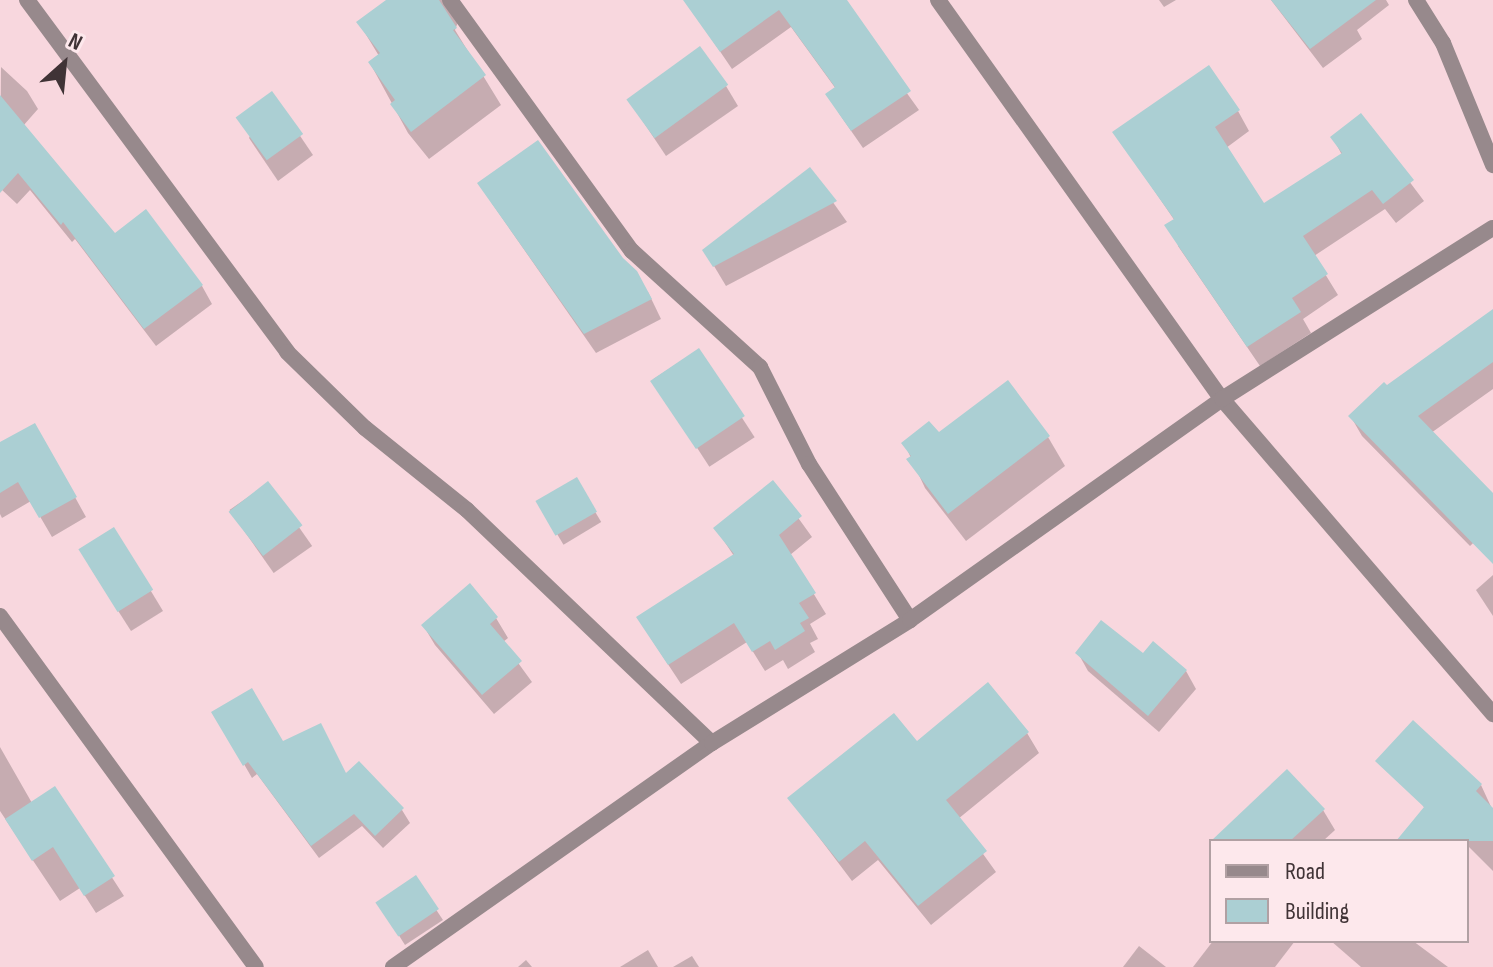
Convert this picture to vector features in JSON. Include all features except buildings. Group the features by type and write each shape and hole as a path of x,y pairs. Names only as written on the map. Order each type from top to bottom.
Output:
{"street":[{"path":"27,0 287,352 365,428 467,510 712,743"},
{"path":"450,0 632,251 760,367 809,464 910,620"},
{"path":"938,0 1222,399 1493,714"},
{"path":"1416,0 1443,43 1493,165"},
{"path":"393,967 712,743 910,620 1222,399 1493,228"},
{"path":"0,616 256,967"}]}
